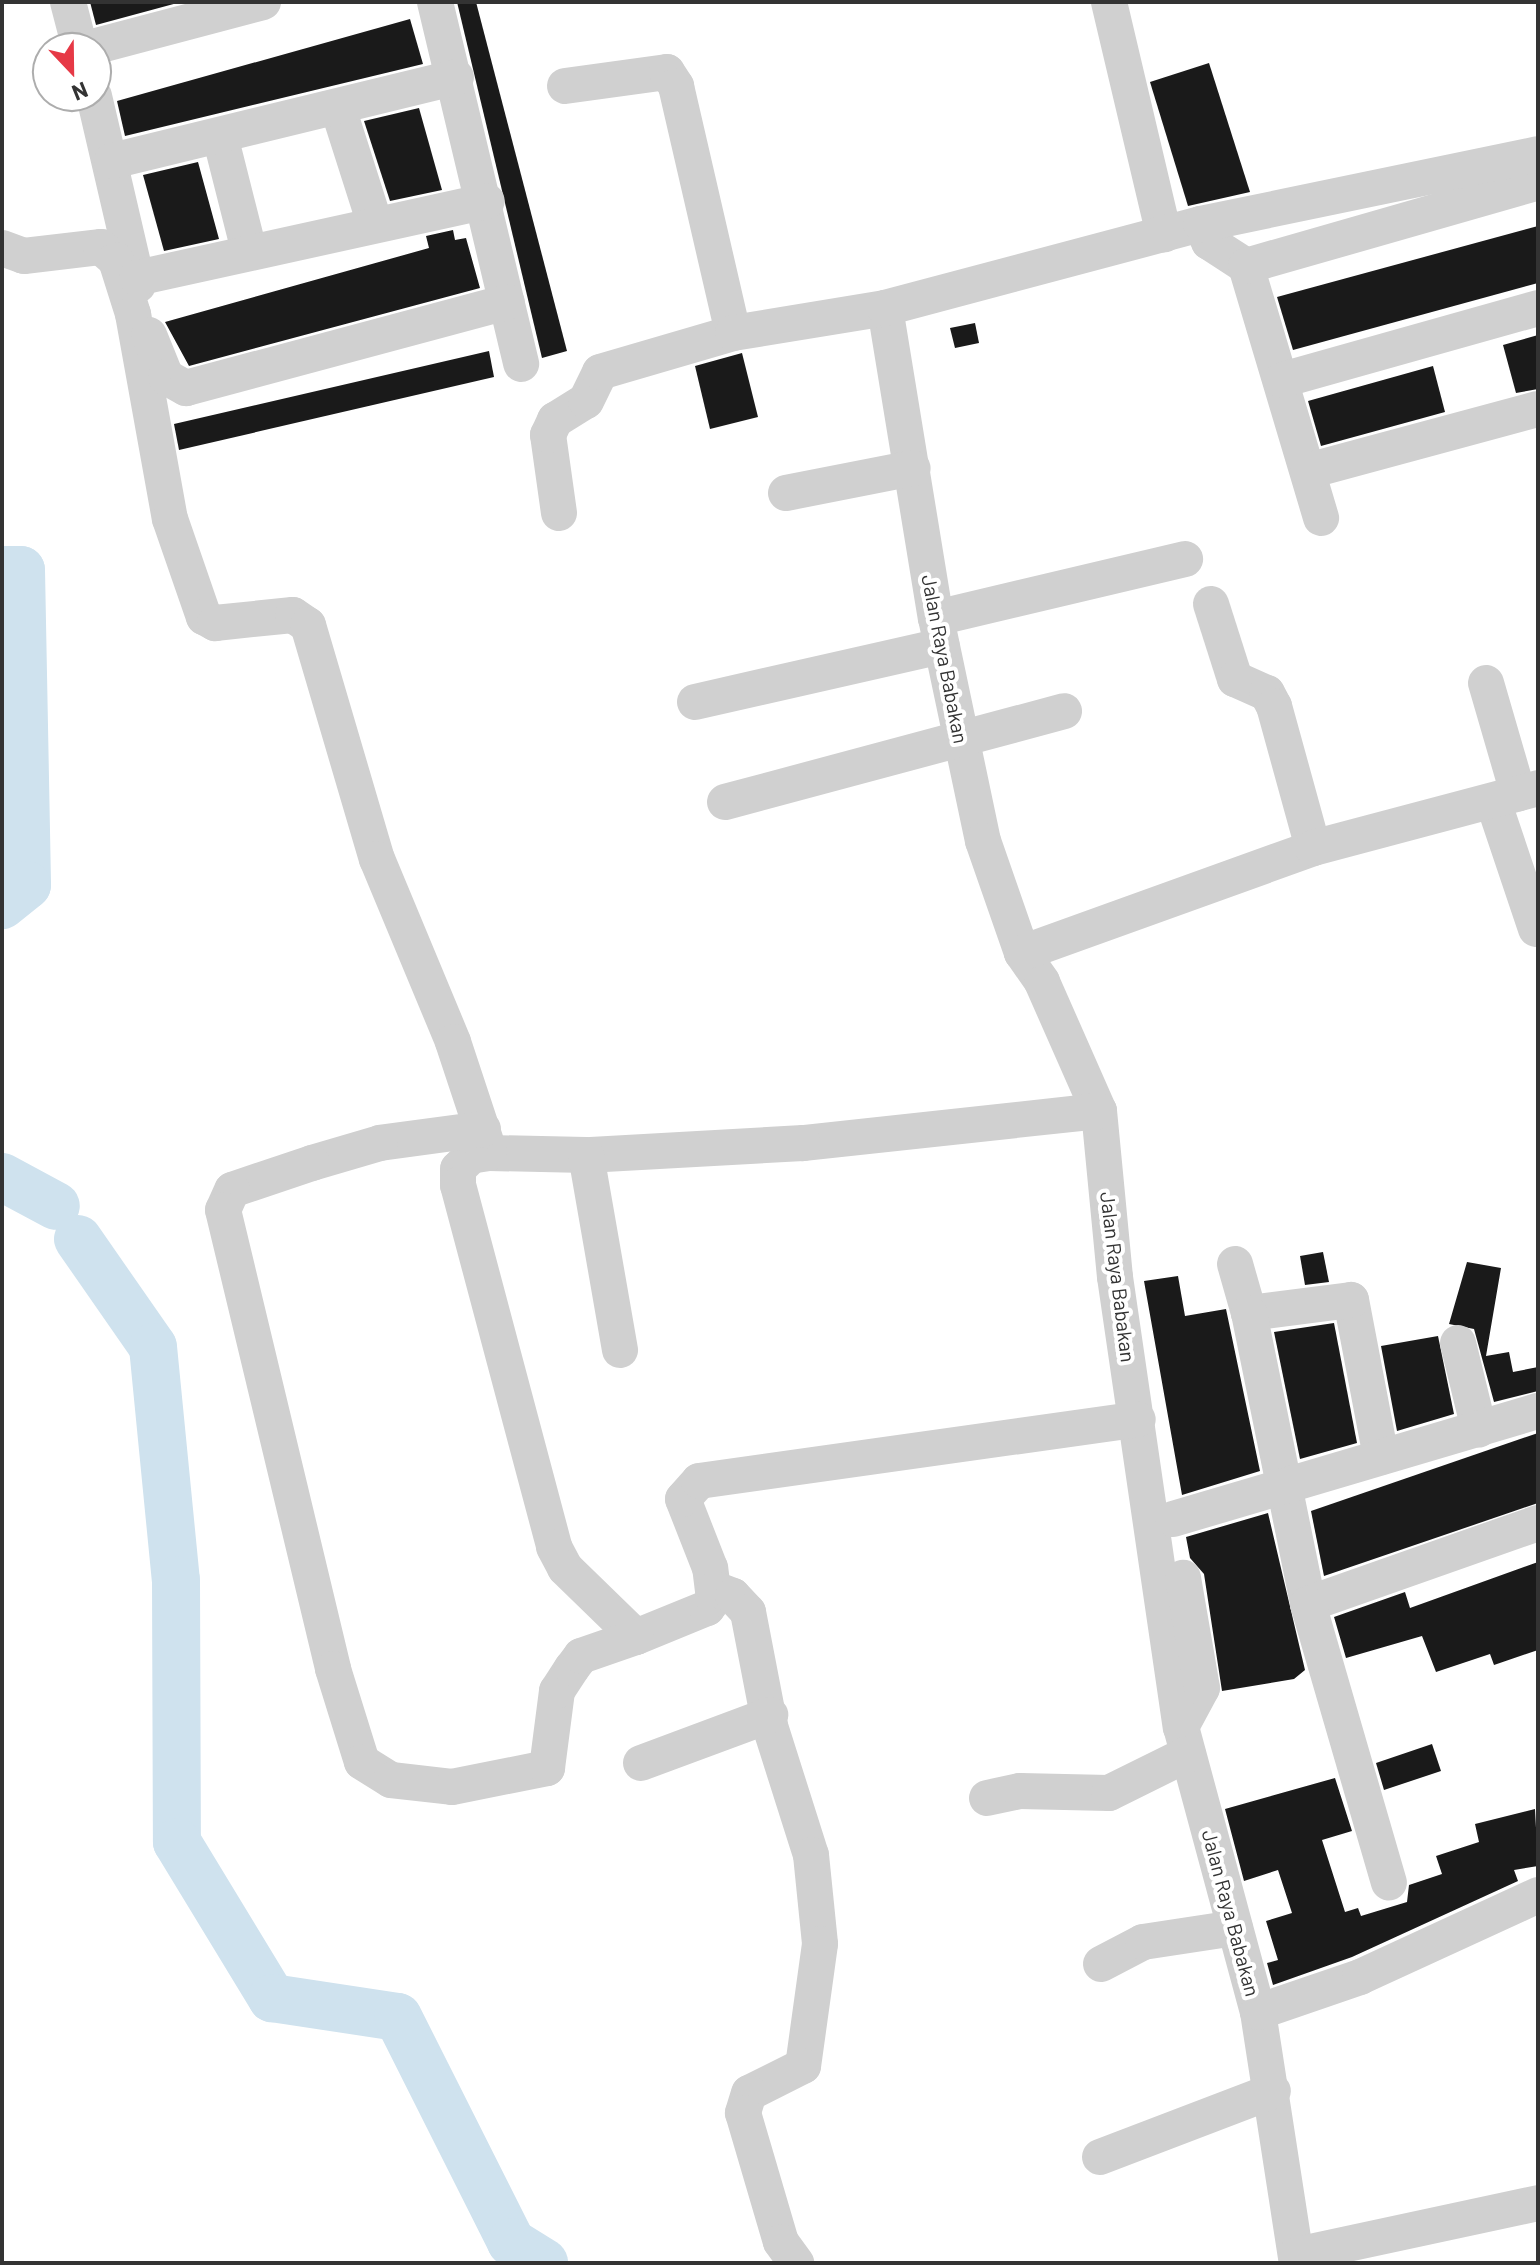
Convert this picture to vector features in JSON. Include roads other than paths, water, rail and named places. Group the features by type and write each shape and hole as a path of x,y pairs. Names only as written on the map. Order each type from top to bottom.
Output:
{"street":[{"path":"68,2 76,32"},
{"path":"112,42 263,2"},
{"path":"435,2 487,201 521,364"},
{"path":"1109,2 1164,235"},
{"path":"565,86 667,72 676,86 733,333"},
{"path":"112,161 456,77"},
{"path":"338,108 374,221"},
{"path":"98,112 112,161 152,354 166,377 186,388 507,302"},
{"path":"220,136 249,251"},
{"path":"559,513 548,435 555,420 586,401 600,372 733,333 885,308 1201,224 1538,154"},
{"path":"1246,266 1538,182"},
{"path":"137,278 374,221 487,201"},
{"path":"1201,224 1209,242 1246,266 1321,518"},
{"path":"2,248 24,256 101,247 116,260 133,314 170,519 204,617 215,623 293,615 308,625 377,859 486,1141"},
{"name":"Jalan Raya Babakan","path":"885,308 939,632 983,841 1022,953 1042,982 1099,1111 1115,1277 1184,1740 1258,2012 1273,2091 1296,2259"},
{"path":"1282,380 1538,308"},
{"path":"1308,471 1538,409"},
{"path":"786,493 913,468"},
{"path":"695,702 1185,559"},
{"path":"1211,604 1235,679 1267,693 1274,706 1313,848"},
{"path":"1486,683 1516,794 1536,929"},
{"path":"725,802 1064,711"},
{"path":"1022,953 1313,848 1516,794"},
{"path":"1099,1111 942,1132 586,1155 486,1141 380,1143 232,1190 223,1210 333,1669 362,1762 391,1780 452,1787 547,1768 557,1691 581,1656 707,1608 715,1589 683,1499 699,1481 1138,1419"},
{"path":"486,1141 458,1169 458,1185 554,1547 565,1568 636,1637"},
{"path":"586,1155 620,1350"},
{"path":"1235,1264 1249,1313 1281,1492 1308,1604 1389,1882"},
{"path":"987,1798 1048,1789 1109,1793 1184,1740 1202,1688 1173,1519 1140,1288"},
{"path":"1249,1313 1351,1300 1381,1457"},
{"path":"1458,1343 1479,1429"},
{"path":"1173,1519 1281,1492 1381,1457 1538,1411"},
{"path":"1308,1604 1538,1523"},
{"path":"715,1589 733,1596 748,1612 770,1715 811,1855 817,1981 803,2066 749,2093 743,2113 781,2242 796,2263"},
{"path":"641,1763 770,1715"},
{"path":"1258,2012 1386,1966 1538,1895"},
{"path":"1101,1964 1143,1942 1235,1928"},
{"path":"1100,2157 1273,2091"},
{"path":"1296,2259 1538,2203"}],"waterway":[{"path":"2,570 21,570 27,885 2,905"},
{"path":"2,1177 56,1206"},
{"path":"78,1239 153,1347 176,1580 177,1842 272,1998 398,2017 511,2242 544,2263"}]}
